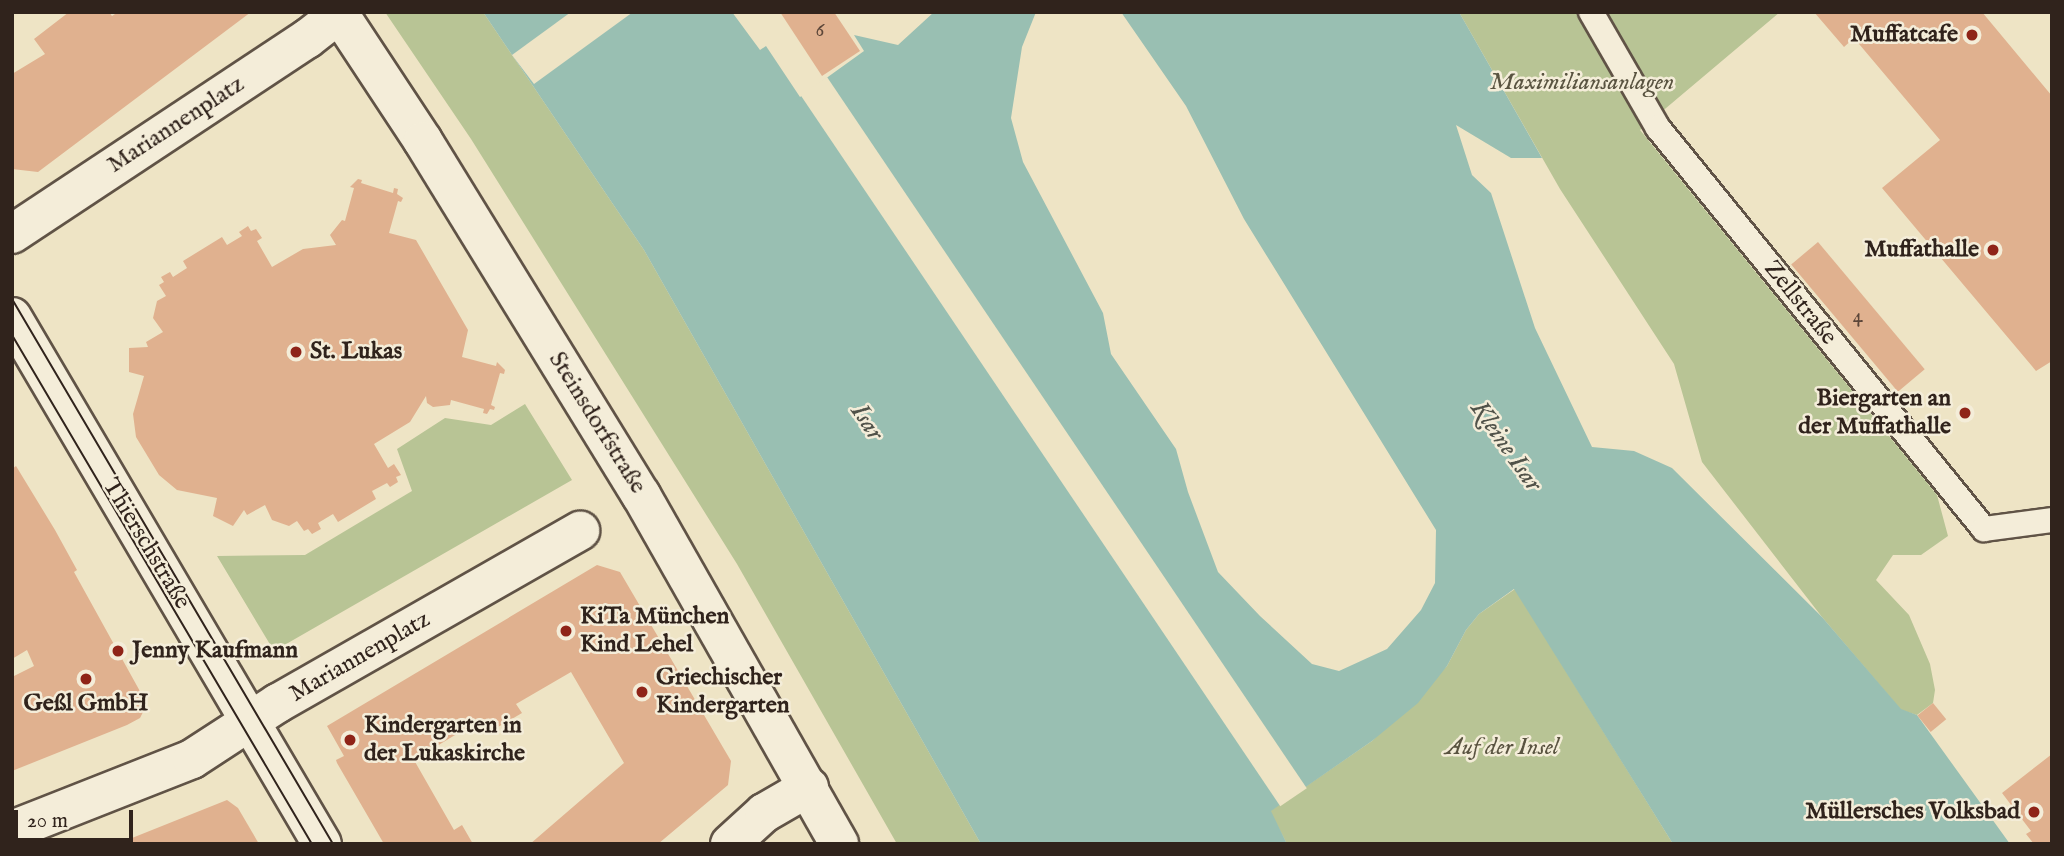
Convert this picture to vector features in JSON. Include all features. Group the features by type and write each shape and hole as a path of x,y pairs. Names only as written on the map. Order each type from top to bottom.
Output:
{"street":[{"name":"Mariannenplatz","path":"12,234 307,39 338,13"},
{"name":"Steinsdorfstraße","path":"338,13 430,152 641,495 839,844"},
{"name":"Thierschstraße","path":"12,317 323,844"},
{"name":"Mariannenplatz","path":"12,830 192,759 250,721 580,531"},
{"path":"730,844 764,813 809,788"}],"lane":[{"name":"Zellstraße","path":"1591,12 1658,128 1984,529 2052,520"}],"green space":[{"path":"385,12 483,12 644,250 981,844 897,844 737,564 471,139"},
{"name":"Maximiliansanlagen","path":"1459,12 1780,12 1640,130 1937,495 1948,536 1921,555 1893,555 1876,580 1909,615 1930,664 1935,690 1933,703 1917,715 1901,710 1822,617 1702,462 1674,364 1560,189"},
{"path":"525,404 572,480 274,651 217,556 305,555 412,491 397,449 445,418 491,425"},
{"name":"Auf der Insel","path":"1515,589 1673,844 1287,844 1270,811 1372,741 1447,666 1466,630 1479,614"}],"water":[{"path":"483,12 732,12 760,50 766,46 800,97 864,51 854,35 898,45 934,12 1036,12 1022,47 1011,118 1023,162 1103,313 1111,354 1176,449 1188,492 1218,572 1312,664 1339,671 1387,649 1421,610 1435,583 1436,530 1244,219 1186,106 1121,12 1459,12 1542,158 1511,158 1456,125 1472,175 1491,193 1535,328 1592,447 1634,451 1672,468 1822,617 1901,709 1917,715 2010,844 1673,844 1514,589 1479,614 1466,630 1447,666 1418,703 1372,741 1271,811 1287,844 981,844 644,250"}],"pier":[{"path":"571,12 633,12 534,84 512,55"},
{"path":"827,77 1307,788 1280,806 800,95"}],"building":[{"path":"69,12 109,12 112,16 118,12 251,12 38,172 12,169 12,74 45,54 34,39"},
{"path":"780,12 834,12 860,51 822,76"},
{"name":"Muffathalle","path":"1814,12 1982,12 2052,96 2052,361 2036,371 1882,188 1940,140 1854,38 1844,47"},
{"name":"St. Lukas","path":"358,179 362,180 361,183 393,193 394,188 398,189 397,194 403,198 401,202 398,201 389,233 416,240 468,330 462,357 496,366 497,362 505,370 504,374 500,373 491,405 495,407 494,410 490,409 487,414 483,413 484,409 451,400 450,405 433,407 427,403 426,396 410,422 374,444 388,468 394,464 401,475 396,477 398,482 390,487 387,483 372,491 376,499 338,522 333,514 318,523 321,529 312,534 308,529 304,531 297,521 289,526 272,520 265,505 247,515 244,510 233,526 213,516 217,498 177,490 159,475 136,437 133,414 144,376 129,372 129,348 148,347 146,342 163,332 153,318 157,301 166,296 159,285 164,282 161,277 170,272 173,277 187,268 183,261 222,237 227,245 242,236 239,232 248,226 251,231 256,229 262,238 257,241 272,267 303,249 336,245 330,235 342,220 345,221 354,188 350,187"},
{"path":"1818,242 1925,369 1898,392 1791,264"},
{"path":"16,466 55,530 77,570 74,572 147,704 140,718 127,725 12,771 12,677 34,666 27,650 12,659 12,469"},
{"path":"597,565 620,572 731,761 728,785 658,844 530,844 624,763 571,672 516,704 522,713 486,734 478,721 414,760 454,830 462,825 473,844 384,844 337,763 336,760 344,756 327,726"},
{"path":"1933,703 1946,719 1931,732 1917,716"},
{"name":"Müllersches Volksbad","path":"2052,754 2052,844 2034,844 2026,834 2031,831 2002,793"},
{"path":"227,800 238,808 259,844 117,844"}],"tram line":[{"path":"12,299 333,844"},
{"path":"12,335 312,844"}],"place":[{"name":"Muffatcafe","path":"1972,35"},
{"name":"Muffathalle","path":"1993,250"},
{"name":"St. Lukas","path":"296,352"},
{"name":"Biergarten an der Muffathalle","path":"1965,413"},
{"name":"KiTa München Kind Lehel","path":"566,631"},
{"name":"Jenny Kaufmann","path":"118,651"},
{"name":"Geßl GmbH","path":"86,679"},
{"name":"Griechischer Kindergarten","path":"642,692"},
{"name":"Kindergarten in der Lukaskirche","path":"350,740"},
{"name":"Müllersches Volksbad","path":"2034,812"}],"water label":[{"name":"Isar","path":"867,422"},
{"name":"Kleine Isar","path":"1506,446"}]}
